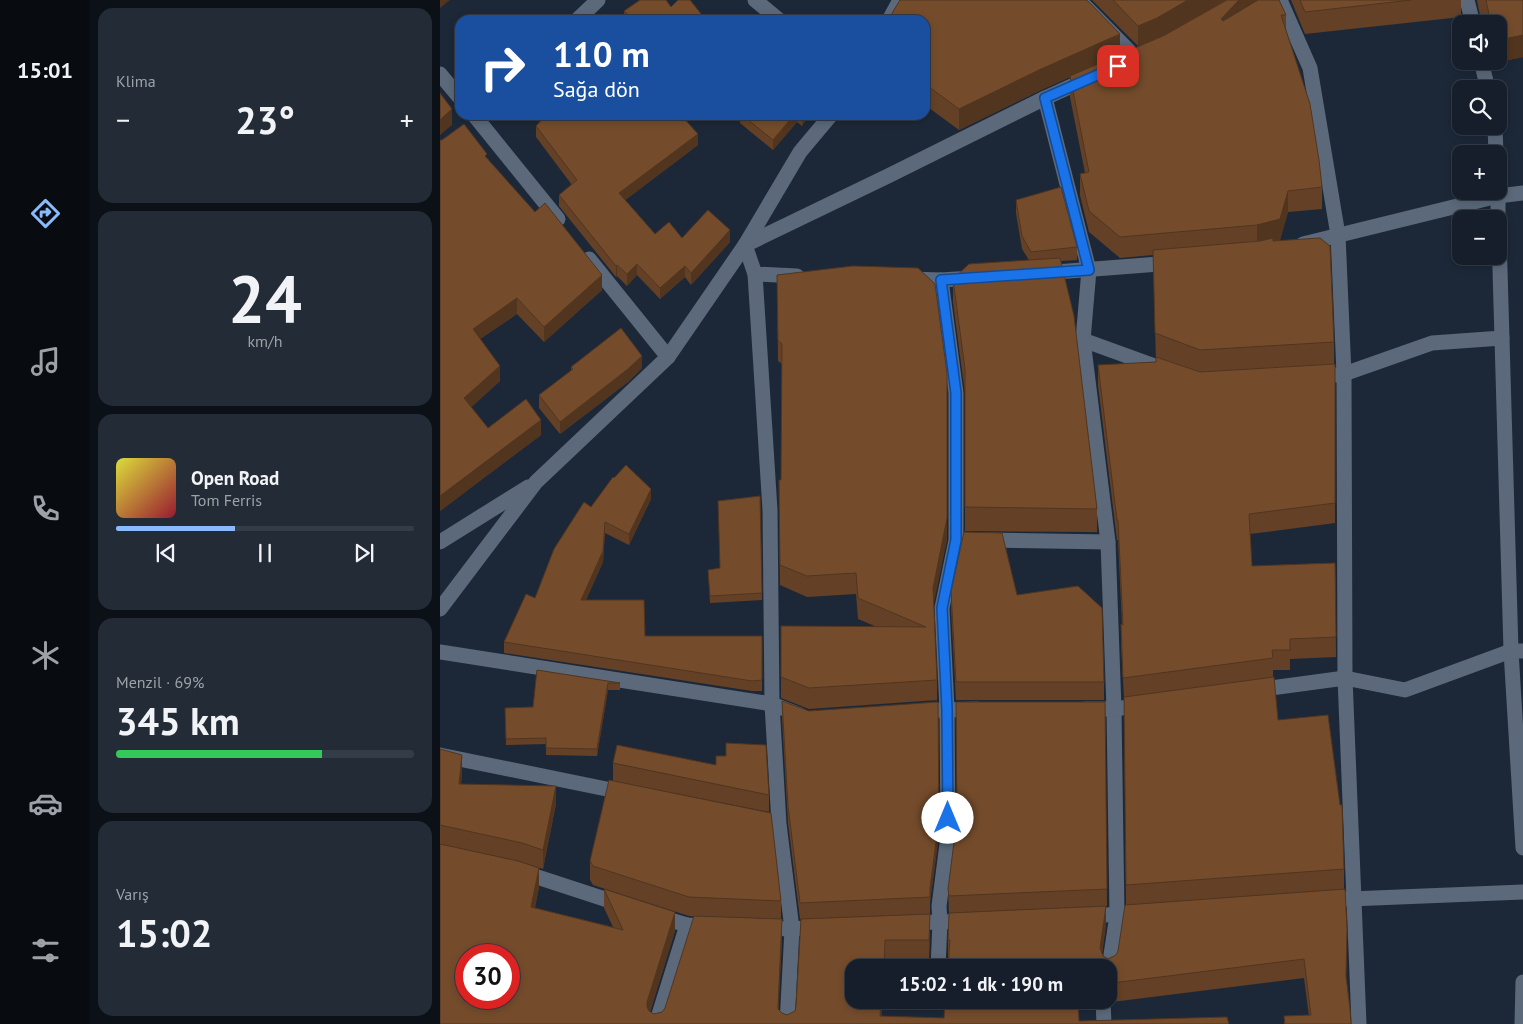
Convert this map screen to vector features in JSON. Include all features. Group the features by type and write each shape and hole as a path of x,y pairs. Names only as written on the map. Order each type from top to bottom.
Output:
{"street":[{"path":"582,15 598,0"},
{"path":"755,0 773,15"},
{"path":"892,15 900,0"},
{"path":"1079,0 1136,58"},
{"path":"1280,0 1310,68 1338,235 1344,374 1345,678 1359,1024"},
{"path":"1467,0 1470,15"},
{"path":"1118,66 1153,51"},
{"path":"440,74 455,92"},
{"path":"745,245 1045,98 1099,74"},
{"path":"1045,98 1089,270 1083,340 1108,542 1114,709 1117,915 1110,959"},
{"path":"462,130 473,120"},
{"path":"480,120 569,234"},
{"path":"440,609 536,482 668,357 745,245 800,152 827,120"},
{"path":"1507,194 1523,193"},
{"path":"1285,248 1475,200"},
{"path":"745,245 755,274 770,510 772,704 779,824 792,929 787,1024"},
{"path":"582,249 668,357"},
{"path":"1029,274 1183,262"},
{"path":"1500,265 1517,651 1523,848"},
{"path":"755,274 814,276"},
{"path":"892,279 941,280 990,277"},
{"path":"938,959 939,906 948,836 947,709 942,608 966,540 956,393 941,280"},
{"path":"1325,376 1344,374 1432,343 1502,338"},
{"path":"1083,340 1172,373"},
{"path":"440,541 536,482"},
{"path":"966,540 1108,542"},
{"path":"1239,692 1345,678 1405,690 1517,651"},
{"path":"440,652 772,704 808,718 818,718"},
{"path":"1074,709 1114,709 1162,702"},
{"path":"904,712 947,709 996,709"},
{"path":"440,755 644,797"},
{"path":"760,820 779,824"},
{"path":"511,869 687,925 725,927"},
{"path":"1316,901 1523,892"},
{"path":"1069,917 1157,912"},
{"path":"891,924 982,920"},
{"path":"656,1024 687,925"},
{"path":"744,927 792,929 832,927"},
{"path":"1522,1024 1523,982"},
{"path":"1104,1009 1104,1024"}],"building":[{"path":"640,0 666,0 671,7 678,0 690,0 702,15 628,15 624,11"},
{"path":"900,0 1087,0 1120,34 1041,69 959,109 930,88 930,15 891,15"},
{"path":"1113,0 1188,0 1157,18 1138,26"},
{"path":"1227,0 1239,0 1221,19 1223,21 1258,0 1279,0 1286,15 1281,15 1310,104 1322,187 1288,191 1280,219 1257,225 1120,237 1089,211 1080,174 1089,172 1070,76 1165,35"},
{"path":"1300,0 1411,0 1305,12"},
{"path":"1486,0 1523,0 1523,35 1507,38 1507,15 1489,15"},
{"path":"440,93 452,109 440,120"},
{"path":"541,120 685,120 698,134 619,193 655,234 669,222 682,238 708,210 730,230 691,273 685,266 660,288 637,264 627,274 616,266 559,195 577,180 536,126"},
{"path":"748,120 790,120 773,140"},
{"path":"464,124 487,154 485,156 535,212 545,203 602,275 544,327 517,298 473,329 500,366 464,398 488,428 526,399 541,420 440,496 440,140"},
{"path":"1061,187 1077,247 1031,252 1022,236 1016,200"},
{"path":"1273,238 1273,241 1320,238 1330,246 1334,342 1200,350 1155,333 1153,250 1260,241"},
{"path":"1060,258 1074,316 1097,509 965,507 965,369 953,279 969,264"},
{"path":"853,266 918,268 935,284 947,373 947,518 933,588 937,680 809,688 781,677 781,626 926,627 858,598 856,573 807,576 780,565 779,480 781,480 782,344 778,340 777,275"},
{"path":"621,328 642,356 560,422 539,395"},
{"path":"1156,357 1200,372 1335,364 1335,503 1249,514 1252,566 1335,563 1336,637 1290,639 1290,650 1272,650 1273,658 1123,678 1121,624 1123,625 1118,520 1098,365 1156,362"},
{"path":"626,465 651,489 629,534 605,522 603,551 581,600 644,600 645,636 762,636 762,680 752,681 504,642 526,594 535,598 554,549 584,502 591,507 613,477"},
{"path":"760,496 762,593 710,596 708,570 720,568 718,501"},
{"path":"964,532 1002,533 1017,595 1078,586 1102,608 1104,682 956,682 951,591"},
{"path":"537,670 620,683 608,683 597,749 546,748 546,738 506,739 505,708 533,707"},
{"path":"1274,677 1278,720 1328,715 1340,805 1342,805 1344,869 1126,885 1124,697"},
{"path":"782,701 809,711 938,702 939,819 930,897 800,903 788,806"},
{"path":"956,702 1105,702 1107,889 949,896 948,889 957,819"},
{"path":"726,743 766,745 769,795 613,763 617,745 716,765 716,756 726,756"},
{"path":"440,749 462,755 459,784 556,786 543,850 522,843 440,825"},
{"path":"609,780 771,813 781,901 689,897 593,866 590,861"},
{"path":"440,844 518,861 539,868 531,907 623,930 604,889 675,912 647,1002 649,1011 654,1014 662,1012 665,1008 694,916 782,919 778,1009 787,1015 795,1011 796,1006 801,919 930,914 929,940 885,940 884,959 845,959 845,1009 880,1009 880,1016 944,1018 944,1009 1078,1009 1079,1021 1227,1017 1229,1024 440,1024"},
{"path":"1345,889 1347,929 1346,976 1351,1024 1285,1024 1284,1016 1311,1015 1304,959 1117,982 1117,959 1108,959 1116,955 1118,951 1125,905"},
{"path":"1106,906 1100,948 1103,956 1108,959 949,959 949,913"}],"route":[{"path":"948,818 947,709 942,608 956,540 956,393 941,280 1089,270 1045,98 1118,66"}]}
